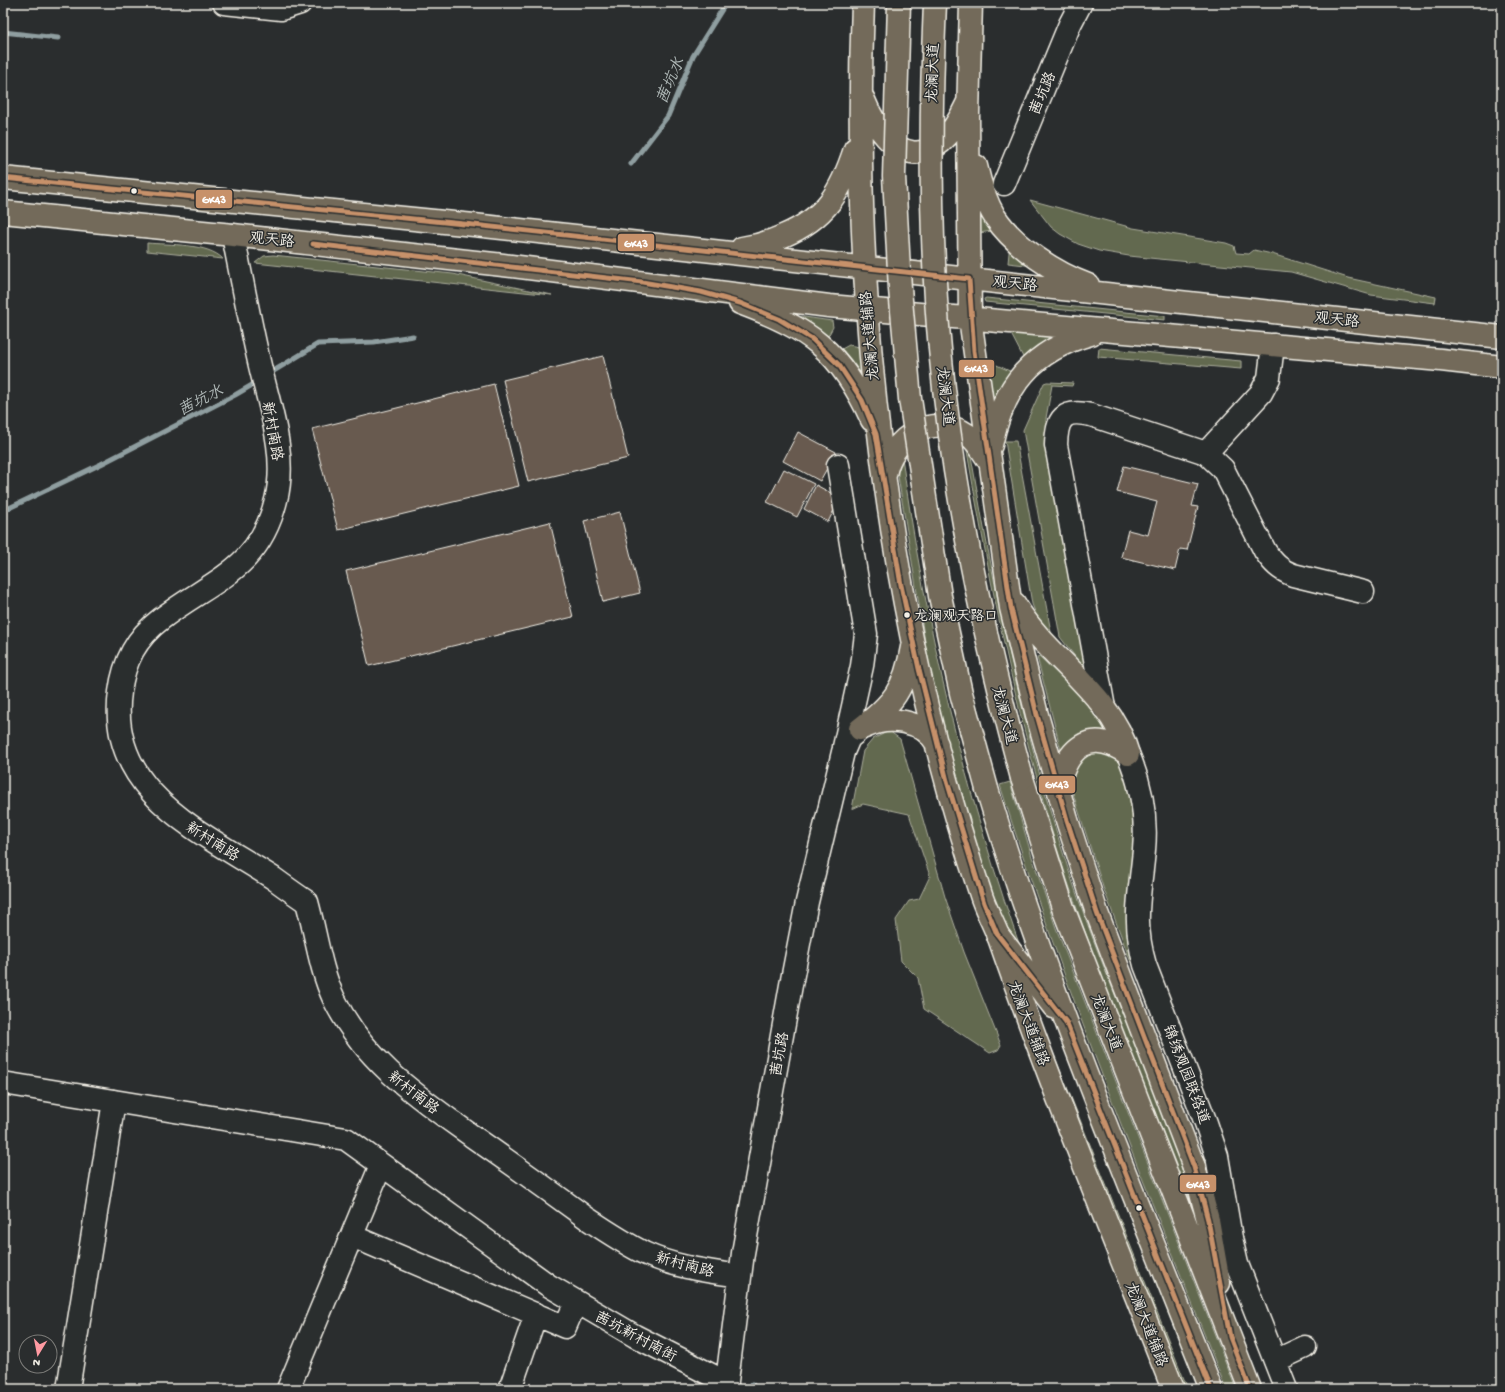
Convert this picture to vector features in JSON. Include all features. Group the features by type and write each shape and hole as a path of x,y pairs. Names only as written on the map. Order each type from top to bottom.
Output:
{"main road":[{"name":"龙澜大道辅路","path":"862,3 860,122 863,268 866,309 884,479 911,632 937,744 975,874 990,919 997,934 1039,1051 1173,1389"},
{"path":"899,3 894,176 900,289 910,399 940,596 961,693 987,789 1024,907 1066,1022 1211,1389"},
{"name":"龙澜大道","path":"935,3 930,175 940,349 954,459 982,622 1022,778 1063,908 1250,1389"},
{"path":"971,3 968,108 970,318 1009,595 1037,716 1097,913 1194,1167 1208,1220 1230,1337"},
{"path":"861,93 869,112 889,142 899,149 910,152 933,148 944,140 968,108"},
{"path":"968,108 976,167 982,189 993,213 1003,226 1033,255 1060,272 1076,280 1118,294"},
{"path":"709,250 744,248 763,244 799,229 812,221 825,209 843,182 856,146 860,122"},
{"name":"观天路","path":"3,178 709,250 1502,337"},
{"name":"观天路","path":"3,212 233,235 503,265 866,309 1101,331 1273,344 1441,360 1502,368"},
{"path":"694,289 764,312 792,325 816,340 837,361 852,383 872,422 880,444"},
{"path":"989,460 1000,411 1007,396 1027,369 1051,350 1062,344 1101,331"},
{"path":"884,479 889,457 896,446 916,430 930,427 942,426 954,428 968,435 975,441 989,460"},
{"path":"1009,595 1017,608 1041,638 1104,708 1124,738 1128,754"},
{"path":"860,730 889,705 902,684 911,653 911,632"},
{"path":"860,730 881,722 905,722 920,727 933,737 937,744"},
{"path":"1058,789 1066,763 1076,750 1083,745 1102,741 1112,744 1128,754"},
{"path":"997,934 1066,1022"}],"street":[{"path":"224,3 281,8 300,3"},
{"name":"茜坑路","path":"1004,184 1070,24 1081,3"},
{"name":"新村南路","path":"233,235 280,454 279,484 272,513 255,548 229,575 162,618 135,644 127,660 121,683 118,713 126,751 135,769 148,789 183,823 272,878 307,902 325,976 341,1012 358,1039 370,1054 408,1089 588,1219 644,1253 670,1262 740,1276"},
{"path":"1206,453 1261,394 1269,378 1273,344"},
{"path":"1104,708 1056,445 1056,432 1060,421 1067,414 1085,414 1206,453 1223,469 1265,551 1274,564 1283,571 1293,575 1363,592"},
{"path":"838,465 866,634 862,666 843,752"},
{"name":"茜坑路","path":"726,1386 740,1276 807,902 843,752 849,738 860,730"},
{"name":"锦绣观园联络道","path":"1128,754 1141,792 1145,829 1137,905 1136,925 1139,946 1217,1156 1237,1264 1286,1389"},
{"name":"茜坑新村南街","path":"3,1083 346,1140 548,1285 635,1336 726,1386"},
{"path":"68,1389 114,1101"},
{"path":"288,1389 381,1165"},
{"path":"352,1236 565,1327 576,1302"},
{"path":"510,1389 536,1314"},
{"path":"1275,1361 1305,1347"}],"green space":[{"path":"977,192 998,230 979,233"},
{"path":"1030,200 1133,228 1226,243 1234,246 1236,253 1249,254 1254,250 1272,254 1348,278 1436,297 1435,303 1371,295 1291,272 1129,256 1099,251 1078,244 1060,234 1051,227"},
{"path":"147,243 198,247 208,250 223,259 147,251"},
{"path":"1010,243 1042,267 1008,263"},
{"path":"273,255 453,274 552,295 255,263 264,256"},
{"path":"984,299 1165,316 1165,320 985,302"},
{"path":"797,316 832,321 833,327 826,340 796,320"},
{"path":"1010,332 1059,338 1025,361"},
{"path":"849,345 859,347 863,380 838,351"},
{"path":"1099,348 1241,361 1241,369 1098,357"},
{"path":"988,361 1014,373 993,409"},
{"path":"1044,383 1073,383 1072,386 1052,385 1046,418 1046,433 1054,486 1088,666 1083,667 1060,637 1023,430"},
{"path":"965,440 971,456 1003,624 1029,734 1060,844 1092,936 1167,1125 1194,1202 1191,1202 1112,1005 1059,855 1020,714 990,577"},
{"path":"1005,441 1016,441 1053,643 1039,622 1032,604"},
{"path":"901,450 922,581 950,710 984,837 1026,963 1007,931 986,881 937,715 898,476 898,464"},
{"path":"1039,656 1087,702 1112,735 1063,758 1037,657"},
{"path":"889,731 900,739 945,897 964,952 1001,1045 998,1050 990,1053 924,1009 918,978 901,961 896,920 909,901 919,899 930,876 909,814 863,804 852,809 863,751 873,739"},
{"path":"1101,750 1118,758 1125,768 1135,810 1136,966 1130,960 1103,887 1070,784 1071,772 1082,755"},
{"path":"1010,782 1032,857 1056,928 1236,1389 1226,1389 1107,1089 1051,938 1000,785"},
{"path":"1026,985 1188,1389 1180,1389"}],"building":[{"path":"603,356 628,458 528,482 503,380"},
{"path":"494,384 519,486 338,530 312,429"},
{"path":"798,432 836,452 820,481 783,461"},
{"path":"1124,466 1198,484 1192,506 1198,507 1187,550 1180,549 1175,570 1121,557 1128,530 1148,535 1157,502 1117,492"},
{"path":"784,469 814,484 797,517 767,502"},
{"path":"816,485 840,498 828,522 804,509"},
{"path":"620,512 640,593 603,602 584,521"},
{"path":"550,522 573,617 369,666 346,571"}],"waterway":[{"name":"茜坑水","path":"631,164 668,116 693,56 726,3"},
{"path":"3,32 58,38"},
{"name":"茜坑水","path":"267,375 318,344 374,342 413,336"},
{"name":"茜坑水","path":"3,509 7,509 101,464 235,395 259,381"},
{"path":"752,1384 757,1389"}],"transit line":[{"name":"GK43","path":"3,178 474,225 969,279 974,351 1011,608 1037,715 1067,820 1097,913 1194,1167 1208,1220 1230,1337 1250,1389"},
{"name":"GK43","path":"313,244 642,282 701,292 740,303 779,319 812,339 839,365 862,400 876,434 901,585 919,669 947,781 984,903 997,934 1066,1022 1211,1389"}],"place":[{"name":"龙澜观天路口","path":"907,615"}]}
